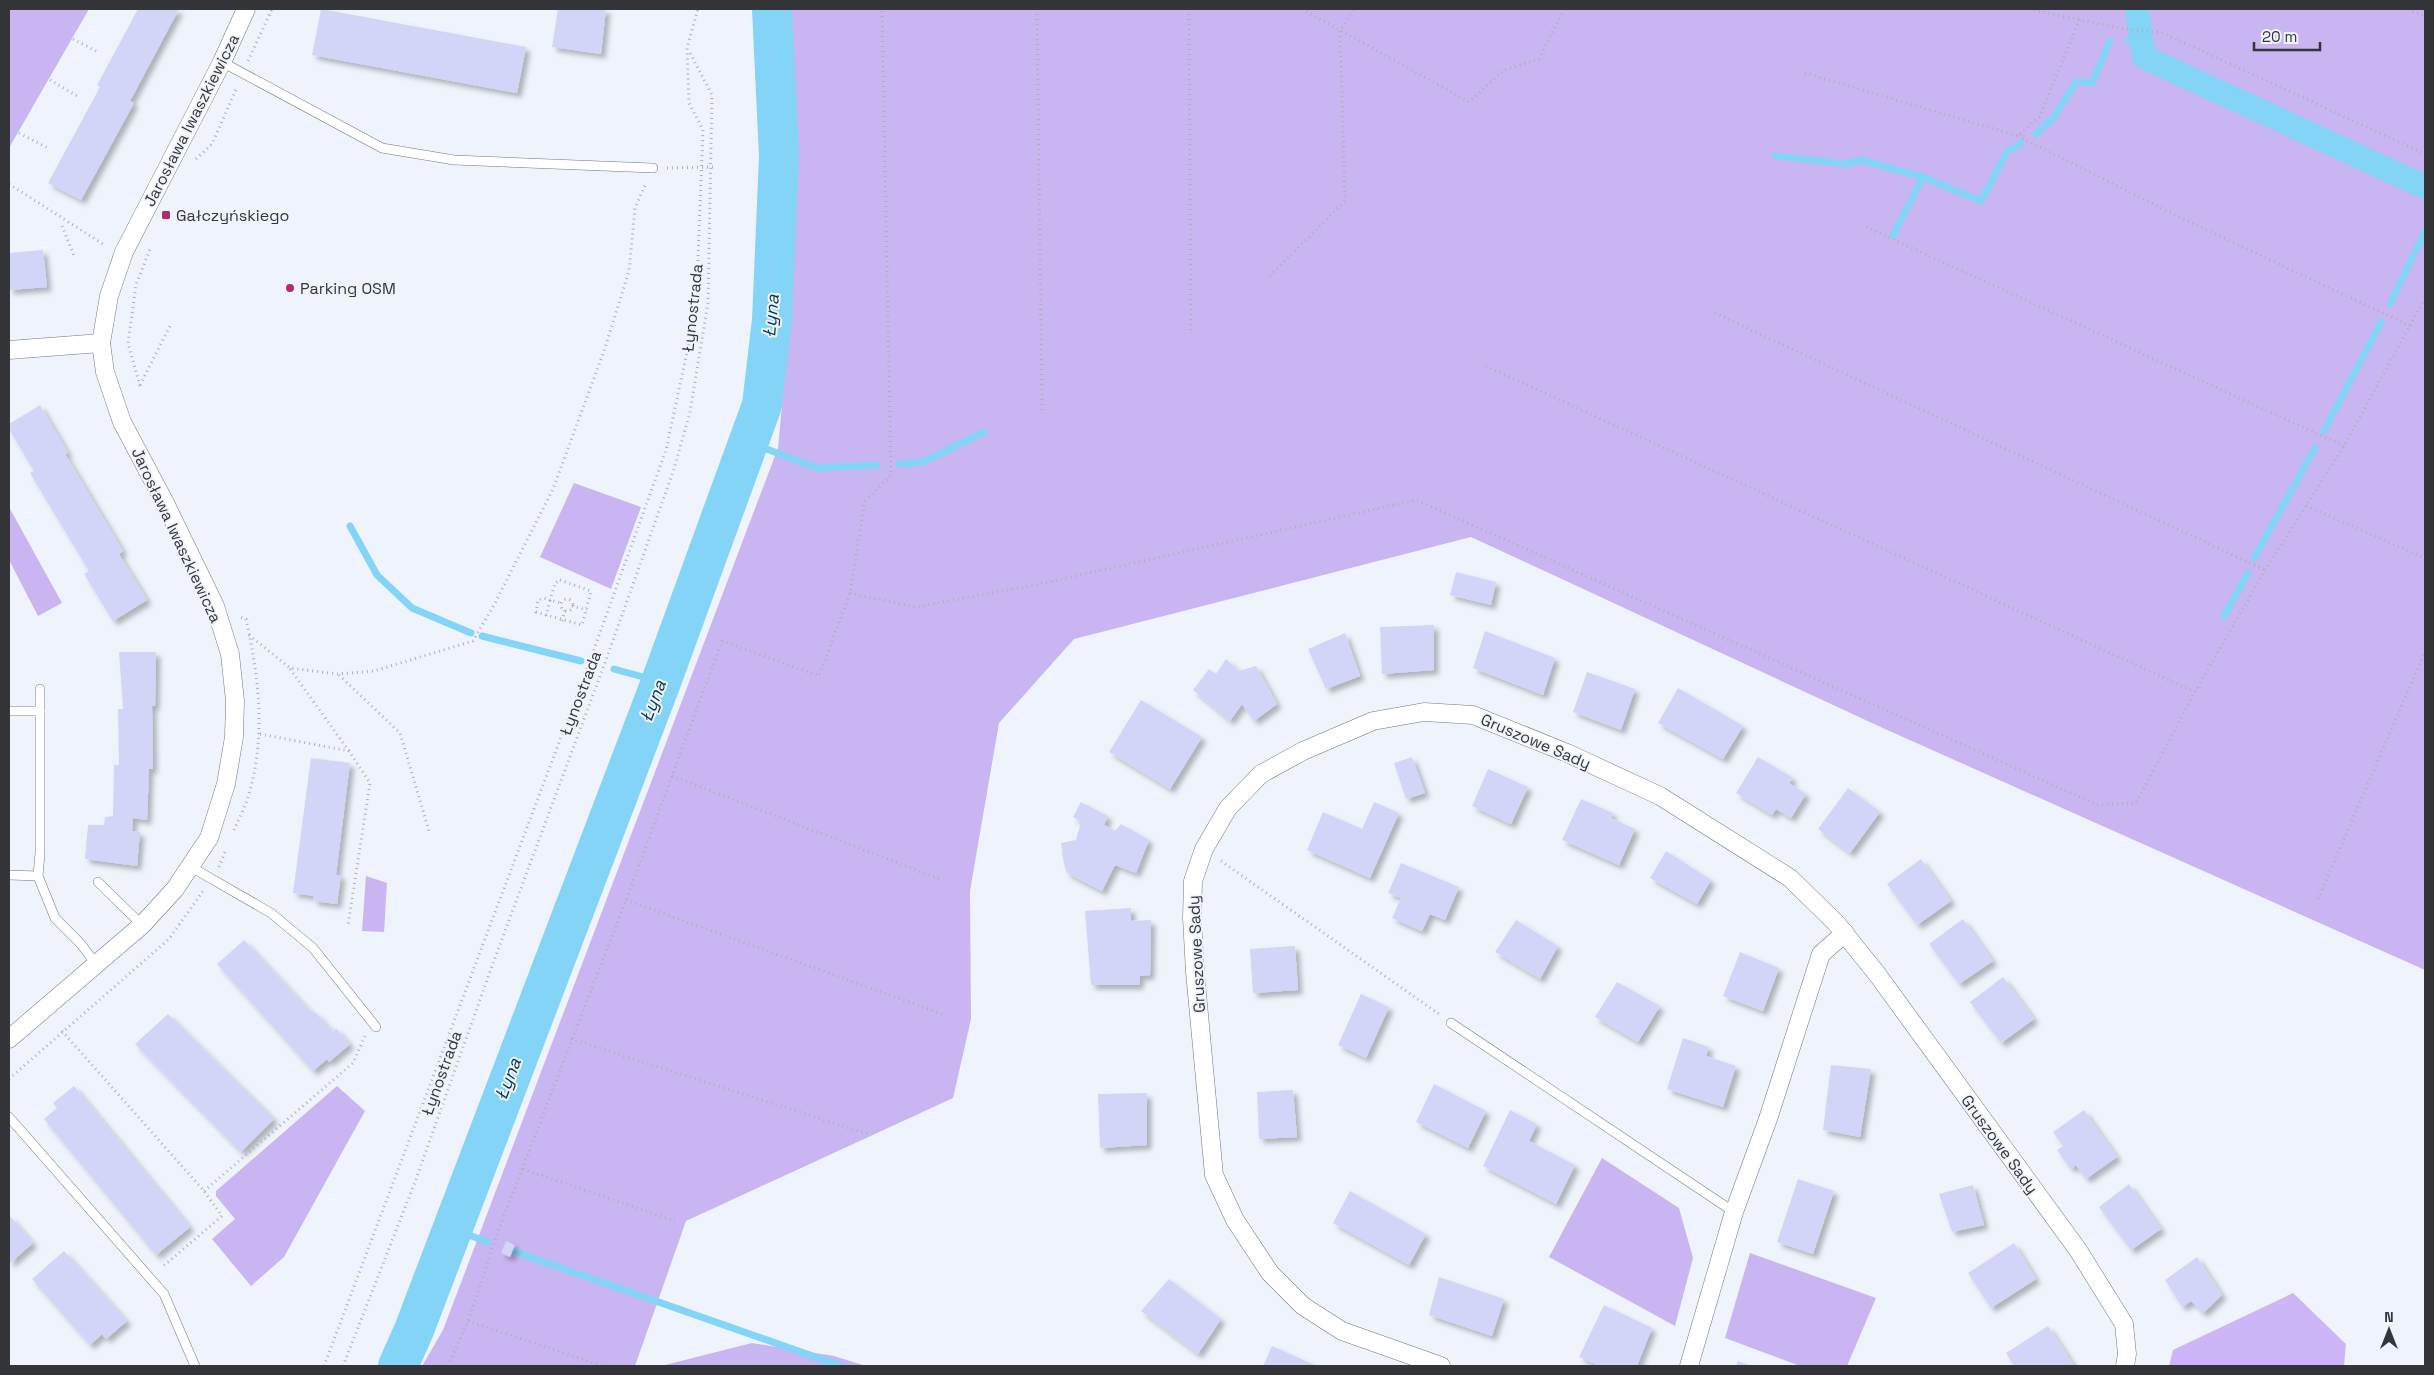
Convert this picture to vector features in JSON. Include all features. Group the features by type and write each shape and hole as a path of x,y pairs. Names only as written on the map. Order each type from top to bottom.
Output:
{"street":[{"name":"Jarosława Iwaszkiewicza","path":"9,1039 142,925 176,889 209,838 222,803 234,737 235,710 230,654 215,606 165,503 122,422 105,372 101,343 110,296 124,252 222,62 246,9"},
{"path":"9,350 101,343"},
{"name":"Gruszowe Sady","path":"1441,1366 1342,1330 1303,1306 1270,1273 1235,1220 1214,1175 1195,972 1194,881 1204,849 1228,808 1261,774 1304,751 1373,721 1424,712 1473,715 1567,753 1660,796 1790,878 1845,933 2078,1250 2124,1324 2127,1354 2125,1366"},
{"path":"1689,1366 1734,1212 1768,1119 1821,954 1845,933"}],"lane":[{"path":"222,62 382,148 454,160 653,168"},
{"path":"40,689 40,853 38,876 55,918 80,943 96,964"},
{"path":"9,711 40,711"},
{"path":"191,867 272,912 313,948 376,1026"},
{"path":"9,875 38,876"},
{"path":"98,882 142,925"},
{"path":"1451,1023 1734,1212"},
{"path":"9,1117 164,1294 195,1366"}],"path":[{"path":"324,1366 589,663 666,450 696,310 700,167 703,130 689,103 687,48 698,9"},
{"path":"448,1366 468,1321 493,1242 523,1169 571,1039 626,900 722,641 820,676 850,593 865,501 890,475 882,9"},
{"path":"1036,9 1042,410"},
{"path":"1188,9 1191,334"},
{"path":"1302,9 1469,102 1504,70 1539,59 1564,9"},
{"path":"1270,276 1345,201 1340,31 1353,9"},
{"path":"2029,9 2119,28 2163,34 2425,154"},
{"path":"2408,9 2425,17"},
{"path":"2018,136 2039,117 2080,19"},
{"path":"73,39 98,52"},
{"name":"Łynostrada","path":"342,1366 415,1182 674,469 690,412 708,303 713,167 712,95 687,48"},
{"path":"1805,73 2018,136 2171,213 2410,326"},
{"path":"50,80 77,96"},
{"path":"192,166 197,158 212,144 225,114"},
{"path":"19,133 48,148"},
{"path":"290,668 338,674 374,671 473,641 494,604 556,480 604,351 624,288 629,271 635,208 653,168 713,167"},
{"path":"9,184 103,244"},
{"path":"62,226 75,258"},
{"path":"1866,227 2344,446"},
{"path":"152,245 136,285 128,343 140,386 170,326"},
{"path":"850,593 915,607 1040,584 1416,500 2098,805 2136,803 2195,692 2265,570 2344,446 2425,298"},
{"path":"1715,314 2265,570"},
{"path":"1486,366 2195,692"},
{"path":"2306,506 2425,558"},
{"path":"546,616 550,600 557,580 588,588 592,594 582,625 562,621 546,616 536,612 538,600 544,598 550,600 561,603 567,599 572,602 572,606"},
{"path":"561,603 561,607 565,610"},
{"path":"572,606 587,610"},
{"path":"565,610 570,610 572,606"},
{"path":"562,621 565,610"},
{"path":"249,635 290,668 350,751 370,784 348,925"},
{"path":"2318,899 2425,652"},
{"path":"338,674 400,733 429,831"},
{"path":"260,734 350,751"},
{"path":"672,776 942,880"},
{"path":"1204,849 1451,1023"},
{"path":"626,900 944,1015"},
{"path":"62,1031 204,1191 222,1216 149,1278"},
{"path":"204,1191 353,1064 366,1035"},
{"path":"571,1039 868,1134"},
{"path":"523,1169 675,1221"},
{"path":"468,1321 603,1366"}],"shaded area":[{"path":"9,9 89,9 9,148"},
{"path":"782,9 2425,9 2425,970 1885,729 1471,537 1074,639 999,723 970,891 971,1019 953,1098 686,1221 635,1366 422,1366 443,1330 778,448 786,362"},
{"path":"574,483 641,507 611,589 540,557"},
{"path":"9,507 62,603 38,616 9,560"},
{"path":"366,876 387,883 384,932 362,931"},
{"path":"337,1086 365,1111 284,1257 251,1286 212,1239 235,1219 216,1196 216,1191"},
{"path":"1602,1158 1679,1208 1693,1258 1675,1326 1549,1257"},
{"path":"1750,1253 1876,1298 1847,1366 1800,1366 1725,1338"},
{"path":"2293,1293 2346,1344 2344,1366 2169,1366 2173,1350"},
{"path":"752,1343 834,1356 866,1366 661,1366"}],"building":[{"path":"138,9 179,9 130,101 134,103 81,200 48,183 100,87 97,85"},
{"path":"321,9 526,47 517,93 312,55"},
{"path":"558,9 606,9 601,54 552,47"},
{"path":"43,250 47,287 9,290 9,253"},
{"path":"40,405 68,453 65,454 123,551 119,554 147,600 113,621 84,574 89,571 30,473 34,471 9,429 9,424"},
{"path":"1456,572 1496,582 1491,605 1450,595"},
{"path":"1434,625 1434,670 1382,674 1380,627"},
{"path":"1485,631 1555,658 1543,695 1473,668"},
{"path":"1345,633 1360,676 1326,689 1308,649"},
{"path":"119,652 156,652 155,706 152,706 153,769 149,769 147,820 133,818 132,831 140,832 137,866 85,859 88,825 104,825 105,817 113,816 114,765 119,765 118,709 123,709"},
{"path":"1226,659 1239,671 1256,666 1277,704 1254,721 1242,704 1230,721 1193,690 1209,669 1216,674"},
{"path":"1587,672 1635,689 1621,730 1573,712"},
{"path":"1678,688 1743,726 1723,759 1658,723"},
{"path":"1141,700 1202,737 1170,789 1109,752"},
{"path":"1412,757 1425,793 1406,799 1394,763"},
{"path":"1758,757 1793,778 1789,783 1806,794 1791,818 1776,809 1772,815 1736,793"},
{"path":"311,758 350,763 336,875 341,875 337,904 313,901 314,896 293,893"},
{"path":"1488,769 1528,787 1511,824 1472,806"},
{"path":"1848,788 1880,812 1850,853 1818,829"},
{"path":"1581,799 1613,813 1611,818 1635,829 1619,865 1562,840"},
{"path":"1081,802 1108,816 1104,825 1115,831 1121,824 1149,840 1136,873 1115,865 1102,891 1067,873 1064,864 1061,843 1076,840 1081,822 1073,817"},
{"path":"1374,802 1399,813 1370,878 1307,850 1323,812 1362,829"},
{"path":"1666,851 1711,880 1697,904 1650,878"},
{"path":"1921,859 1951,901 1917,925 1887,884"},
{"path":"1401,863 1459,887 1445,920 1430,914 1422,931 1392,918 1401,898 1388,893"},
{"path":"1131,908 1131,921 1151,920 1150,975 1140,976 1139,985 1091,985 1085,911"},
{"path":"1963,919 1993,961 1959,984 1929,944"},
{"path":"1516,920 1558,946 1540,979 1495,952"},
{"path":"244,940 313,1014 315,1012 333,1032 336,1028 350,1044 329,1062 327,1059 313,1071 217,964"},
{"path":"1295,946 1298,990 1253,993 1250,949"},
{"path":"1740,952 1779,968 1763,1011 1723,996"},
{"path":"2003,977 2034,1019 2001,1043 1970,1002"},
{"path":"1617,982 1660,1006 1638,1042 1595,1017"},
{"path":"1361,994 1389,1007 1366,1058 1338,1045"},
{"path":"168,1014 274,1119 241,1152 135,1044"},
{"path":"1683,1038 1709,1047 1706,1056 1736,1066 1723,1107 1667,1089"},
{"path":"1831,1065 1871,1069 1860,1137 1823,1130"},
{"path":"1434,1084 1486,1111 1468,1148 1416,1122"},
{"path":"74,1086 190,1227 156,1255 44,1119 57,1108 53,1103"},
{"path":"1293,1090 1297,1137 1259,1139 1257,1092"},
{"path":"1147,1093 1147,1145 1100,1148 1098,1094"},
{"path":"1510,1110 1537,1124 1529,1141 1575,1165 1556,1204 1483,1166"},
{"path":"2084,1110 2117,1157 2086,1179 2076,1165 2071,1169 2057,1150 2063,1146 2053,1132"},
{"path":"1798,1179 1834,1191 1813,1254 1777,1242"},
{"path":"2129,1184 2161,1229 2131,1250 2099,1207"},
{"path":"1973,1185 1984,1225 1952,1232 1939,1194"},
{"path":"1350,1191 1426,1234 1409,1265 1333,1223"},
{"path":"9,1215 33,1243 9,1264"},
{"path":"506,1241 515,1245 510,1257 501,1253"},
{"path":"2014,1243 2036,1279 1991,1308 1968,1273"},
{"path":"64,1251 127,1321 106,1339 102,1334 90,1345 32,1279"},
{"path":"2197,1257 2222,1295 2203,1313 2191,1301 2182,1307 2165,1280"},
{"path":"1439,1277 1504,1299 1492,1336 1429,1315"},
{"path":"1169,1279 1221,1319 1198,1354 1141,1311"},
{"path":"1604,1305 1652,1328 1637,1366 1600,1366 1579,1357"},
{"path":"2048,1326 2073,1364 2069,1366 2014,1366 2006,1353"},
{"path":"1272,1346 1317,1366 1263,1366"},
{"path":"1738,1361 1751,1366 1736,1366"}],"waterway":[{"name":"Łyna","path":"398,1366 414,1330 661,682 762,405 772,320 779,156 772,9"},
{"path":"2137,9 2144,57 2425,187"},
{"path":"2128,40 2141,40"},
{"path":"2036,134 2053,118 2076,82 2092,83 2110,41"},
{"path":"1775,156 1846,164 1861,160 1923,177 1981,201 2007,152 2021,143"},
{"path":"1893,236 1923,177"},
{"path":"2390,304 2425,231"},
{"path":"2324,431 2381,322"},
{"path":"899,464 923,462 984,432"},
{"path":"748,442 817,468 877,465"},
{"path":"2254,558 2315,448"},
{"path":"350,526 377,575 412,608 471,633"},
{"path":"2224,616 2248,573"},
{"path":"482,636 581,661"},
{"path":"614,669 661,682"},
{"path":"452,1229 488,1242"},
{"path":"513,1251 841,1366"}],"place":[{"name":"Gałczyńskiego","path":"166,215"},
{"name":"Parking OSM","path":"290,288"}]}
